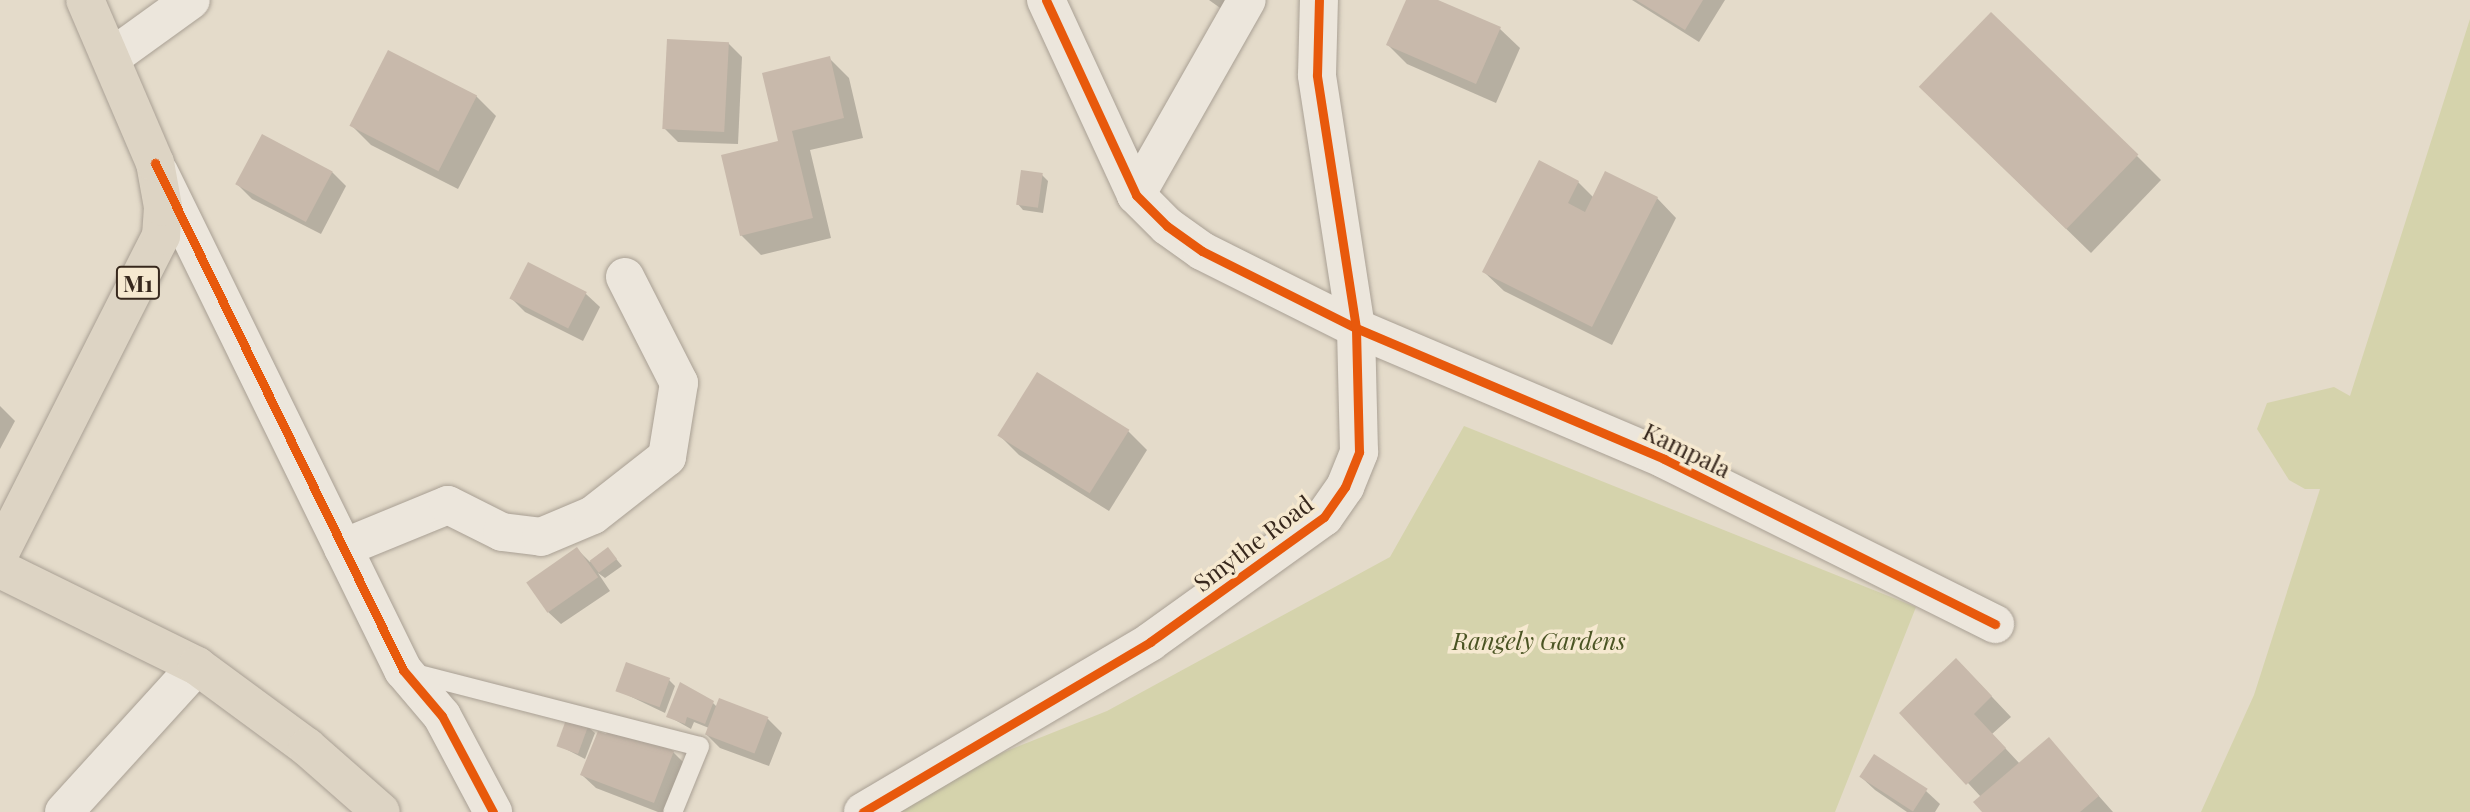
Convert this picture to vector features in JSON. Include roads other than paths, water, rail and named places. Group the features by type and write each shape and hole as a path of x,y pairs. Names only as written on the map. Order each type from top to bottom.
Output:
{"highway":[{"name":"M1","path":"0,553 161,236 163,207 155,163 112,57 85,0"},
{"path":"0,569 197,666 307,747 381,812"}],"street":[{"path":"112,57 191,0"},
{"path":"1046,0 1136,195"},
{"path":"1136,195 1247,0"},
{"name":"Smythe Road","path":"863,812 1150,642 1324,517 1345,487 1359,452 1356,328 1317,75 1320,0"},
{"path":"155,163 403,670 442,716 493,812"},
{"name":"Kampala","path":"1136,195 1202,251 1356,328 1664,459 1995,624"},
{"path":"343,548 447,505 502,532 541,537 593,515 667,457 679,383 625,277"},
{"path":"64,812 197,666"}],"lane":[{"path":"403,670 699,746 672,812"}],"park label":[{"name":"Rangely Gardens","path":"1539,641"}]}
